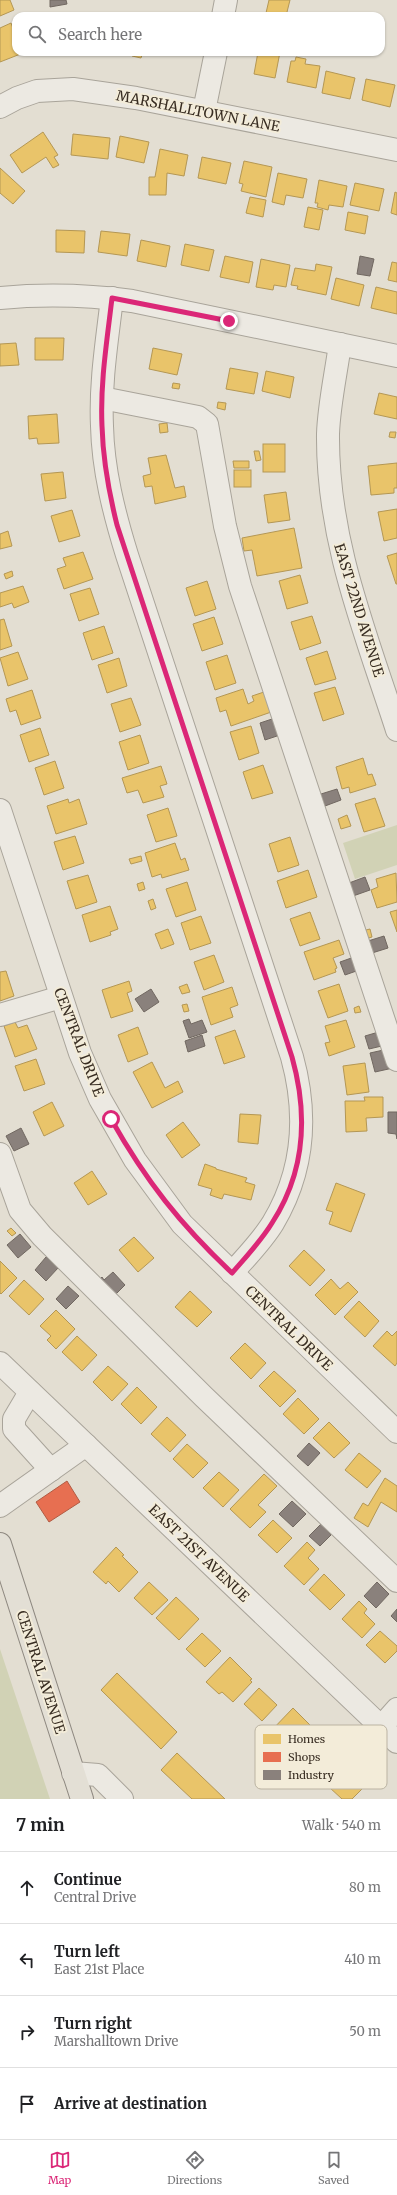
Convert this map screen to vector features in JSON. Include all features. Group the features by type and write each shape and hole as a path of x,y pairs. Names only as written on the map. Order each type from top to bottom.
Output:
{"main road":[{"name":"CENTRAL AVENUE","path":"0,1544 82,1799"}],"street":[{"path":"224,12 226,0"},
{"path":"204,111 215,56"},
{"name":"MARSHALLTOWN LANE","path":"0,107 17,98 37,91 73,89 204,111 397,150"},
{"path":"0,298 42,296 112,298 397,356"},
{"path":"112,298 102,398 102,426 106,473 117,525 292,1057 300,1090 301,1147 288,1193 272,1224 232,1273"},
{"name":"EAST 22ND AVENUE","path":"340,344 328,433 330,483 336,533 343,564 397,730"},
{"path":"102,398 198,417 207,424 224,526 238,579 397,1060"},
{"name":"CENTRAL DRIVE","path":"0,810 61,997 90,1076 122,1139 149,1181 182,1224 397,1432"},
{"path":"0,1015 61,997"},
{"path":"0,1154 20,1210 42,1236 204,1397 397,1581"},
{"name":"EAST 21ST AVENUE","path":"0,1363 379,1725"},
{"path":"30,1392 14,1420 14,1429 51,1470"},
{"path":"0,1506 86,1445"},
{"path":"383,1725 397,1709"},
{"name":"EAST 21ST AVENUE","path":"387,1733 397,1742"},
{"path":"73,1773 98,1775 122,1799"}],"green space":[{"path":"397,825 397,865 355,879 343,843"},
{"path":"0,1649 50,1799 0,1799"}],"building: Homes":[{"path":"0,0 10,0 14,10 0,16"},
{"path":"269,0 290,0 287,12 266,12"},
{"path":"11,23 12,56 15,56 0,62 0,28"},
{"path":"257,56 279,56 275,78 254,74"},
{"path":"296,57 306,59 305,64 320,66 316,88 287,82 291,61 295,61"},
{"path":"326,71 355,78 350,99 322,93"},
{"path":"366,79 395,85 390,107 362,100"},
{"path":"43,132 58,155 54,157 59,165 53,168 46,157 22,173 10,155"},
{"path":"73,134 110,138 108,159 71,155"},
{"path":"120,136 149,142 144,163 116,157"},
{"path":"160,149 188,155 184,176 167,173 166,195 149,195 149,177 155,177"},
{"path":"202,157 231,163 226,184 198,178"},
{"path":"244,161 272,167 266,197 241,191 243,184 239,183"},
{"path":"0,168 25,191 13,204 0,193"},
{"path":"278,173 307,179 303,198 286,195 284,205 272,202"},
{"path":"319,180 347,186 343,207 329,205 328,210 317,207 318,203 315,203"},
{"path":"355,183 384,189 379,211 350,205"},
{"path":"395,192 397,193 397,215 391,213"},
{"path":"250,197 266,200 263,217 246,213"},
{"path":"308,207 323,210 319,230 304,227"},
{"path":"348,212 368,216 365,234 345,230"},
{"path":"56,230 85,231 84,253 56,252"},
{"path":"101,231 130,234 127,256 98,252"},
{"path":"141,240 170,246 166,267 137,261"},
{"path":"185,244 214,250 209,271 181,265"},
{"path":"225,256 253,262 249,283 220,277"},
{"path":"261,259 290,265 286,287 274,285 273,290 256,287"},
{"path":"392,262 397,263 397,282 388,280"},
{"path":"316,264 332,267 326,295 297,289 298,286 291,285 295,268 315,271"},
{"path":"336,278 364,285 359,306 331,299"},
{"path":"376,287 397,292 397,314 371,308"},
{"path":"35,338 64,338 63,360 35,360"},
{"path":"16,343 19,365 0,366 0,344"},
{"path":"153,348 182,354 177,375 149,369"},
{"path":"230,368 258,373 254,394 226,389"},
{"path":"266,371 294,377 290,398 262,391"},
{"path":"173,383 180,384 179,389 172,388"},
{"path":"379,393 397,397 397,419 374,414"},
{"path":"218,402 226,403 225,410 217,408"},
{"path":"57,414 59,443 38,444 37,438 29,439 28,416"},
{"path":"167,423 168,432 160,433 159,424"},
{"path":"390,432 396,432 395,438 389,437"},
{"path":"263,444 285,444 285,472 263,472"},
{"path":"254,451 259,451 261,460 256,461"},
{"path":"166,455 175,488 184,486 186,497 155,504 152,486 145,487 143,476 151,474 148,458"},
{"path":"233,461 249,461 249,468 234,468"},
{"path":"397,463 397,488 394,488 394,493 371,495 368,466"},
{"path":"234,470 251,470 251,487 234,487"},
{"path":"63,472 66,498 45,501 41,474"},
{"path":"286,492 290,520 268,523 264,495"},
{"path":"397,509 397,538 384,541 378,512"},
{"path":"72,510 80,536 59,542 51,516"},
{"path":"294,528 302,568 257,576 252,550 244,551 242,538"},
{"path":"8,531 12,546 0,549 0,534"},
{"path":"83,552 93,579 64,589 57,569 66,566 63,558"},
{"path":"397,553 397,584 396,584 387,556"},
{"path":"12,571 13,576 6,579 4,574"},
{"path":"300,575 308,603 287,609 279,581"},
{"path":"207,581 216,609 195,616 186,588"},
{"path":"23,586 29,602 14,608 12,603 0,607 0,593"},
{"path":"90,588 99,614 79,621 70,594"},
{"path":"312,616 321,643 300,650 291,622"},
{"path":"214,617 223,644 202,651 193,624"},
{"path":"4,619 12,646 0,650 0,620"},
{"path":"104,626 113,653 92,660 83,633"},
{"path":"327,651 336,679 315,685 306,658"},
{"path":"18,652 28,679 8,686 0,658"},
{"path":"227,655 236,683 215,690 206,662"},
{"path":"119,658 127,686 107,693 98,665"},
{"path":"335,687 344,714 323,721 314,693"},
{"path":"243,689 248,704 254,701 252,696 270,690 277,710 231,726 226,710 220,712 216,698"},
{"path":"32,690 41,718 21,725 16,710 10,712 6,699"},
{"path":"131,698 141,725 120,732 111,704"},
{"path":"251,726 259,753 239,760 230,732"},
{"path":"40,728 49,755 29,762 20,735"},
{"path":"140,735 149,763 128,770 119,742"},
{"path":"363,758 368,775 372,774 376,785 350,793 349,787 342,789 336,767"},
{"path":"55,761 64,788 44,795 35,768"},
{"path":"263,765 273,793 252,799 243,772"},
{"path":"161,766 167,784 160,786 164,797 143,803 138,790 127,793 122,778"},
{"path":"375,798 385,826 364,832 355,804"},
{"path":"68,799 69,803 79,799 87,824 56,834 47,806"},
{"path":"168,808 177,836 156,842 147,815"},
{"path":"347,815 351,826 341,829 338,819"},
{"path":"75,836 84,863 63,870 54,842"},
{"path":"290,837 299,865 278,872 269,844"},
{"path":"175,843 181,860 185,858 189,870 162,878 161,874 152,877 145,853"},
{"path":"141,856 142,861 131,864 129,859"},
{"path":"308,870 317,897 286,908 277,881"},
{"path":"396,873 397,902 377,908 371,890 378,887 376,879"},
{"path":"88,875 97,902 76,909 67,881"},
{"path":"143,882 145,889 139,891 137,884"},
{"path":"187,882 196,910 176,917 166,889"},
{"path":"153,899 156,908 151,910 148,901"},
{"path":"110,906 118,929 110,932 111,935 90,942 82,915"},
{"path":"397,910 397,932 390,912"},
{"path":"310,912 320,939 300,946 290,919"},
{"path":"201,916 211,943 190,950 181,923"},
{"path":"168,929 174,944 161,949 155,934"},
{"path":"370,929 372,937 365,939 362,931"},
{"path":"339,940 344,954 333,958 337,968 335,969 336,972 314,980 304,952"},
{"path":"214,955 224,982 204,990 194,962"},
{"path":"6,971 14,996 0,1001 0,972"},
{"path":"129,981 132,991 127,993 133,1011 111,1018 102,990"},
{"path":"187,984 190,992 182,994 179,987"},
{"path":"339,984 348,1011 328,1018 318,991"},
{"path":"232,987 238,1005 230,1008 233,1017 211,1025 202,997"},
{"path":"187,1004 189,1011 184,1012 182,1005"},
{"path":"359,1006 361,1012 355,1013 354,1008"},
{"path":"346,1020 355,1047 329,1056 325,1043 330,1042 325,1026"},
{"path":"15,1022 18,1028 27,1025 37,1049 15,1057 4,1026"},
{"path":"138,1027 148,1054 128,1062 118,1035"},
{"path":"235,1030 245,1057 224,1064 215,1037"},
{"path":"36,1059 45,1084 24,1091 15,1066"},
{"path":"152,1062 165,1088 178,1081 183,1092 152,1108 133,1072"},
{"path":"365,1063 369,1092 347,1095 343,1066"},
{"path":"364,1097 383,1097 383,1117 366,1118 367,1131 346,1132 345,1101 365,1101"},
{"path":"52,1102 64,1126 44,1136 33,1112"},
{"path":"240,1114 261,1115 258,1144 238,1142"},
{"path":"183,1122 200,1145 182,1158 166,1135"},
{"path":"205,1164 216,1169 247,1178 245,1182 255,1185 251,1200 224,1194 222,1199 210,1195 212,1189 198,1185"},
{"path":"92,1171 107,1194 88,1205 74,1183"},
{"path":"336,1183 365,1194 351,1232 329,1224 333,1212 326,1210"},
{"path":"11,1228 16,1233 12,1236 7,1231"},
{"path":"134,1237 154,1258 138,1272 119,1250"},
{"path":"304,1250 325,1270 310,1286 289,1266"},
{"path":"0,1261 17,1278 1,1294 0,1293"},
{"path":"331,1279 340,1289 348,1282 358,1292 335,1315 315,1295"},
{"path":"24,1280 44,1299 29,1315 9,1296"},
{"path":"190,1291 212,1312 197,1327 175,1307"},
{"path":"359,1301 379,1321 365,1337 344,1317"},
{"path":"56,1310 75,1329 56,1349 47,1340 51,1336 40,1326"},
{"path":"387,1331 392,1336 397,1331 397,1363 395,1366 373,1346"},
{"path":"77,1336 97,1355 82,1371 62,1352"},
{"path":"245,1343 266,1363 251,1379 230,1358"},
{"path":"108,1366 128,1384 112,1401 93,1382"},
{"path":"274,1371 296,1391 280,1407 259,1386"},
{"path":"137,1387 157,1407 141,1424 121,1404"},
{"path":"298,1398 319,1419 304,1434 283,1414"},
{"path":"167,1417 186,1435 170,1452 151,1434"},
{"path":"329,1422 350,1443 334,1458 313,1438"},
{"path":"187,1444 208,1463 193,1478 173,1459"},
{"path":"359,1453 381,1471 367,1488 345,1470"},
{"path":"219,1472 239,1490 223,1507 203,1488"},
{"path":"264,1474 277,1486 258,1505 266,1512 250,1528 230,1509"},
{"path":"385,1478 397,1486 397,1512 381,1502 368,1527 354,1518 363,1503 368,1506"},
{"path":"273,1520 292,1538 277,1553 258,1535"},
{"path":"307,1542 315,1550 308,1558 319,1569 304,1585 284,1566"},
{"path":"116,1547 124,1555 122,1556 138,1572 119,1592 108,1581 106,1584 93,1572"},
{"path":"324,1574 345,1595 330,1610 309,1590"},
{"path":"149,1582 168,1600 152,1615 134,1598"},
{"path":"176,1597 199,1619 179,1640 156,1618"},
{"path":"359,1601 367,1609 364,1613 375,1624 362,1638 342,1619"},
{"path":"380,1631 397,1646 397,1651 385,1663 366,1645"},
{"path":"202,1633 221,1651 205,1667 186,1649"},
{"path":"230,1657 252,1679 250,1680 252,1682 233,1702 222,1692 219,1694 206,1682"},
{"path":"117,1673 177,1732 161,1749 101,1690"},
{"path":"259,1688 277,1705 262,1721 244,1704"},
{"path":"293,1708 310,1725 277,1725"},
{"path":"177,1753 225,1799 192,1799 161,1770"},
{"path":"331,1789 362,1789 352,1799 342,1799"}],"building: Shops":[{"path":"67,1481 80,1502 49,1522 36,1502"}],"building: Industry":[{"path":"50,0 66,0 67,4 50,7"},
{"path":"360,256 374,259 370,276 357,274"},
{"path":"275,718 280,735 265,740 260,723"},
{"path":"337,789 341,800 325,806 321,794"},
{"path":"365,877 370,890 353,896 349,883"},
{"path":"384,936 388,948 372,953 368,941"},
{"path":"357,956 362,969 345,975 340,962"},
{"path":"151,989 159,1002 144,1012 135,999"},
{"path":"189,1019 191,1024 202,1020 207,1032 189,1038 183,1021"},
{"path":"382,1031 386,1045 369,1049 365,1036"},
{"path":"202,1035 205,1046 188,1052 185,1041"},
{"path":"388,1049 393,1068 375,1072 370,1053"},
{"path":"388,1112 397,1112 397,1139 396,1134 388,1133"},
{"path":"21,1128 29,1144 14,1151 6,1136"},
{"path":"20,1234 31,1247 18,1258 7,1245"},
{"path":"46,1257 58,1268 46,1281 35,1270"},
{"path":"113,1272 125,1285 114,1296 99,1280 102,1277 104,1280"},
{"path":"68,1286 79,1296 66,1309 56,1299"},
{"path":"309,1443 320,1453 308,1466 297,1456"},
{"path":"292,1501 306,1514 293,1527 279,1514"},
{"path":"321,1524 331,1535 320,1546 309,1536"},
{"path":"377,1582 389,1594 376,1608 364,1596"},
{"path":"397,1609 397,1622 391,1616"}],"route":[{"path":"111,1119 135,1160 165,1203 182,1224 204,1247 232,1273 263,1237 280,1210 288,1193 301,1147 302,1130 300,1090 292,1057 117,525 106,473 102,426 102,383 112,298 229,321"}]}
